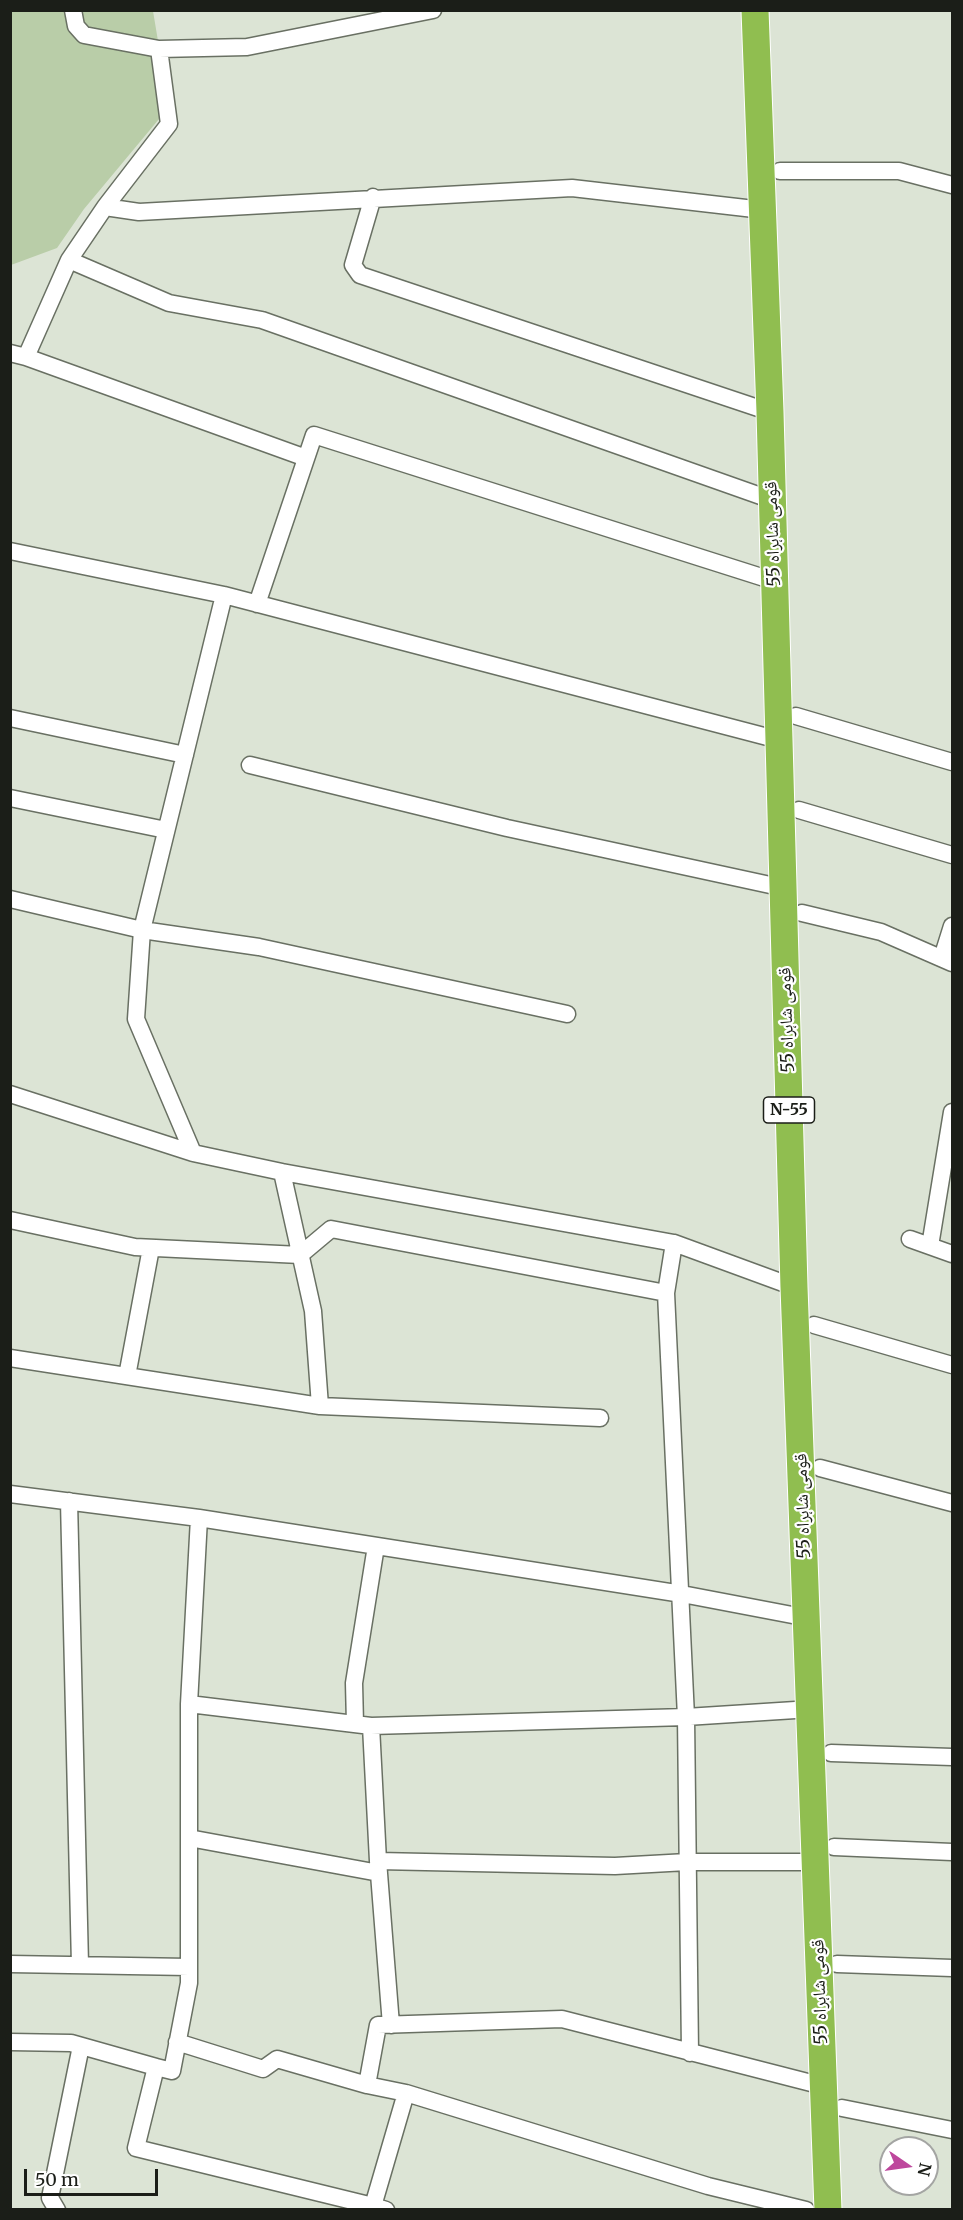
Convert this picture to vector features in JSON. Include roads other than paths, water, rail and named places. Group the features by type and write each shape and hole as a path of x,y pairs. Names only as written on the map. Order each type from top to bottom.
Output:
{"highway":[{"name":"قومی شاہراہ 55","path":"755,10 763,210 800,810 802,913 794,948"},
{"name":"قومی شاہراہ 55","path":"774,10 780,171 776,428 772,500 783,888 794,948 799,1117 814,1325 810,1441 820,1468 815,1555 808,1618 811,1709 837,1964 846,2210"},
{"name":"قومی شاہراہ 55","path":"799,1117 794,1287 810,1441 815,1555 831,1753 825,1854 823,2086 828,2210"}],"street":[{"path":"73,10 75,26 84,35 159,49 247,47 433,10"},
{"path":"159,49 169,124 105,207 69,260 18,355 306,458"},
{"path":"780,171 899,171 952,185"},
{"path":"105,207 139,212 373,197 572,188 763,210"},
{"path":"373,197 354,264 360,275 776,428"},
{"path":"69,260 169,303 262,320 772,500"},
{"path":"257,604 314,435 774,581"},
{"path":"10,551 257,604 779,740"},
{"path":"193,1153 136,1019 142,930 224,596"},
{"path":"796,716 952,762"},
{"path":"10,718 185,755"},
{"path":"250,765 507,828 783,888"},
{"path":"10,798 166,830"},
{"path":"800,810 952,855"},
{"path":"10,899 142,930 259,947 567,1014"},
{"path":"802,913 881,932 947,960 952,926"},
{"path":"10,1094 193,1153 282,1172 674,1243 794,1287"},
{"path":"930,1246 952,1112"},
{"path":"282,1172 313,1311 320,1406"},
{"path":"10,1220 135,1247 300,1255 331,1229 666,1293"},
{"path":"910,1239 952,1254"},
{"path":"674,1243 666,1293 686,1717 690,2053"},
{"path":"127,1376 151,1248"},
{"path":"814,1325 952,1365"},
{"path":"10,1358 320,1406 600,1418"},
{"path":"820,1468 952,1503"},
{"path":"10,1494 199,1518 682,1594 808,1618"},
{"path":"69,1502 80,1965"},
{"path":"10,2042 71,2043 172,2071 189,1983 189,1704 199,1518"},
{"path":"376,1546 354,1683 363,1725 391,2025"},
{"path":"189,1704 363,1725 686,1717 811,1709"},
{"path":"831,1753 952,1757"},
{"path":"189,1838 378,1867 615,1866 825,1854 952,1852"},
{"path":"10,1964 189,1967"},
{"path":"837,1964 952,1968"},
{"path":"367,2085 378,2025 562,2019 823,2086"},
{"path":"177,2042 264,2069 277,2059 367,2085 406,2092 708,2186 806,2210"},
{"path":"57,2210 50,2198 81,2046"},
{"path":"156,2067 136,2148 380,2208 406,2092"},
{"path":"842,2108 952,2130"}]}
